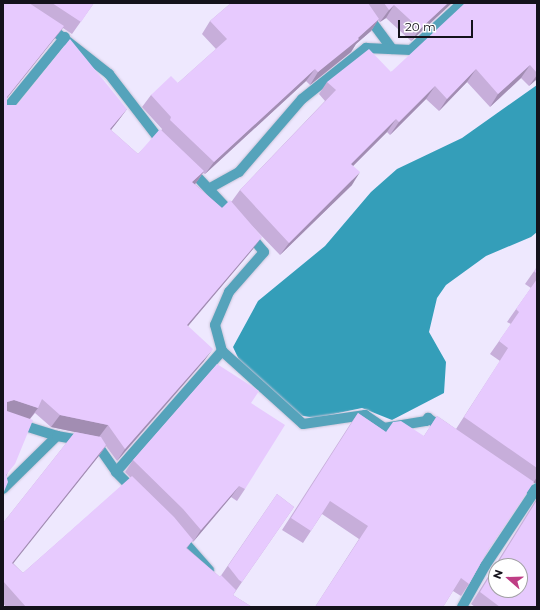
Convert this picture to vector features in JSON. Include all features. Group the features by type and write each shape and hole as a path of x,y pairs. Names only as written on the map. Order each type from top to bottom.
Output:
{"street":[{"path":"358,3 392,49"},
{"path":"210,188 239,172 302,99 366,48 411,50 462,3"},
{"path":"41,21 65,37 109,74 156,137 172,152"},
{"path":"3,113 65,37"},
{"path":"183,162 210,188 264,252 229,292 215,325 222,351 303,424 365,415 384,428 426,421 428,418 453,436"},
{"path":"116,472 222,351"},
{"path":"3,419 57,436 96,443 116,472 143,499"},
{"path":"3,488 57,436"},
{"path":"462,607 485,566 536,490 509,475"},
{"path":"175,531 215,578"}],"water":[{"path":"537,85 537,232 531,237 486,256 446,285 437,298 429,332 446,362 444,393 392,420 362,408 315,418 298,415 240,362 233,347 258,301 325,246 371,192 397,169 462,138"}],"building":[{"path":"3,3 29,3 64,26 7,97 7,105 17,105 70,39 127,109 110,129 138,154 160,129 204,171 192,182 222,208 230,200 262,237 187,325 213,349 125,449 108,425 60,415 42,399 38,408 14,400 7,402 7,411 33,420 15,464 6,475 8,482 3,494"},
{"path":"52,3 94,3 81,22"},
{"path":"231,3 368,3 379,19 358,38 359,39 318,72 315,69 214,162 170,120 171,117 151,95 171,76 178,83 227,39 210,21"},
{"path":"384,3 448,3 420,29 394,5 389,10"},
{"path":"465,3 537,3 537,73 530,65 498,94 476,69 447,99 435,86 399,122 396,119 351,164 360,172 289,243 240,190 336,90 327,82 369,49 391,72"},
{"path":"537,267 537,274 534,271"},
{"path":"537,279 537,468 464,417 508,348 499,341 519,312 516,309"},
{"path":"217,364 259,391 251,403 285,425 245,489 239,486 201,530 183,509 133,460"},
{"path":"358,413 386,432 393,422 401,421 424,436 437,416 534,482 488,550 469,584 461,578 443,607 315,607 368,526 330,501 311,531 291,518"},
{"path":"75,432 101,437 106,445 12,563 23,573 132,476 174,517 193,540 186,548 220,577 221,575 236,590 233,595 252,607 26,607 3,581 3,523"},
{"path":"277,494 294,507 242,582 228,566"},
{"path":"537,500 537,607 500,607 488,598 528,598 528,558 501,558"},
{"path":"488,579 488,598 480,592"}]}
